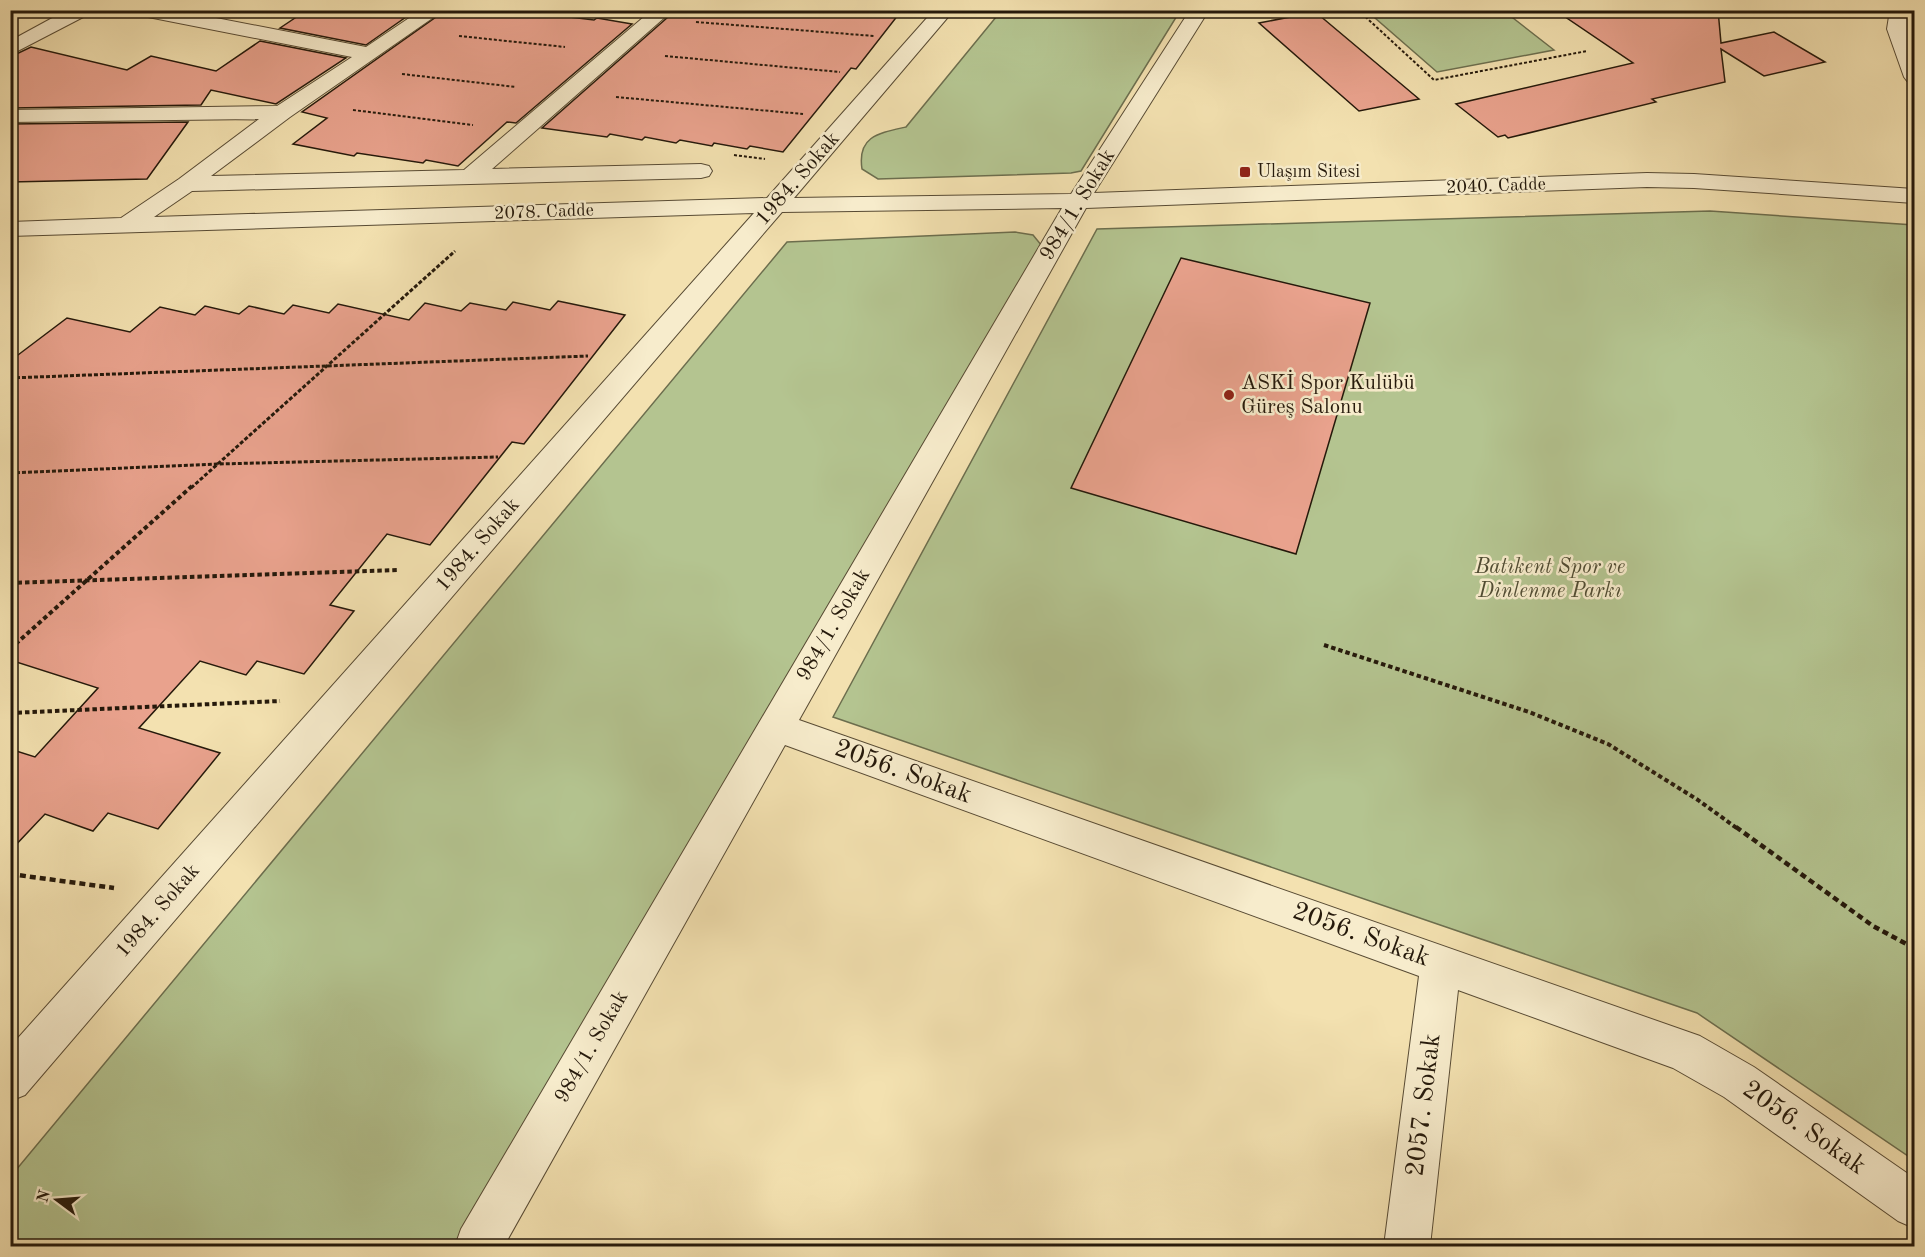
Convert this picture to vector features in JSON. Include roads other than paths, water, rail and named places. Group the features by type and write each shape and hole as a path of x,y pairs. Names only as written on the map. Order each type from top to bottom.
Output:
{"street":[{"path":"10,49 82,10"},
{"path":"143,10 369,54"},
{"path":"126,226 187,184 282,112 435,10"},
{"name":"1984. Sokak","path":"10,1080 945,10"},
{"name":"984/1. Sokak","path":"478,1246 1078,201 1200,10"},
{"path":"1900,10 1897,29 1914,77"},
{"path":"470,177 659,15"},
{"path":"10,116 282,112"},
{"path":"187,184 701,171"},
{"name":"2040. Cadde","path":"1078,201 1647,180 1694,181 1914,196"},
{"name":"2078. Cadde","path":"10,229 775,205 1078,201"},
{"name":"2056. Sokak","path":"776,727 1685,1051 1739,1082 1914,1205"},
{"name":"2057. Sokak","path":"1407,1246 1441,964"}],"place":[{"name":"Ulaşım Sitesi","path":"1245,172"},
{"name":"ASKİ Spor Kulübü Güreş Salonu","path":"1229,395"}],"park label":[{"name":"Batıkent Spor ve Dinlenme Parkı","path":"1550,579"}]}
